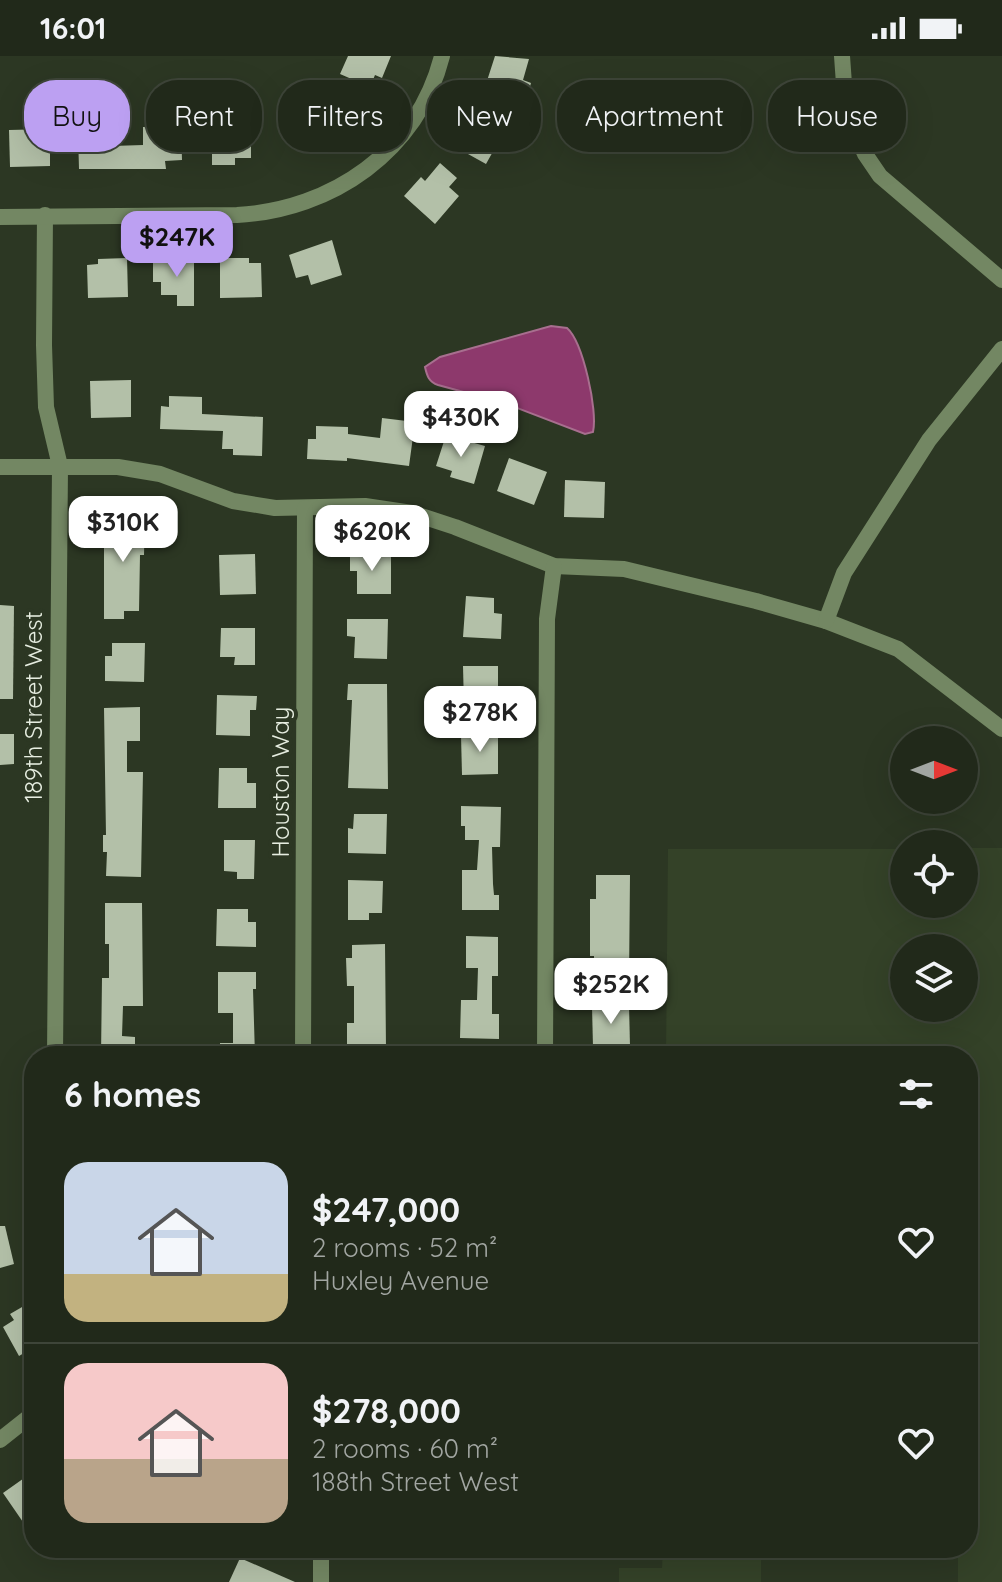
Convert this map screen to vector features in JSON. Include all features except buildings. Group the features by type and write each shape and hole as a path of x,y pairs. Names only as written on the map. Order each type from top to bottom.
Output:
{"street":[{"path":"0,217 256,214 313,201 355,178 392,147 425,100 442,56"},
{"path":"842,56 845,98 852,125 865,154 880,176 1002,280"},
{"name":"189th Street West","path":"45,215 46,407 60,466 55,1046"},
{"path":"826,621 844,573 921,453 1002,349"},
{"path":"0,467 118,467 160,474 233,501 275,508 365,506 412,513 554,566 624,569 826,621 898,649 1002,729"},
{"name":"Houston Way","path":"303,1046 305,508"},
{"path":"545,1046 547,619 554,566"},
{"path":"0,1440 24,1421"},
{"path":"321,1558 321,1582"}],"shaded area":[{"path":"551,326 567,328 579,347 591,394 593,432 585,434 504,403 438,385 428,376 425,367 440,357"},
{"path":"978,848 1002,848 1002,1582 958,1582 958,1558 978,1558 978,1046 666,1046 668,849 890,849 890,918 978,918"},
{"path":"662,1558 761,1558 761,1582 619,1582 619,1568 662,1568"}]}
